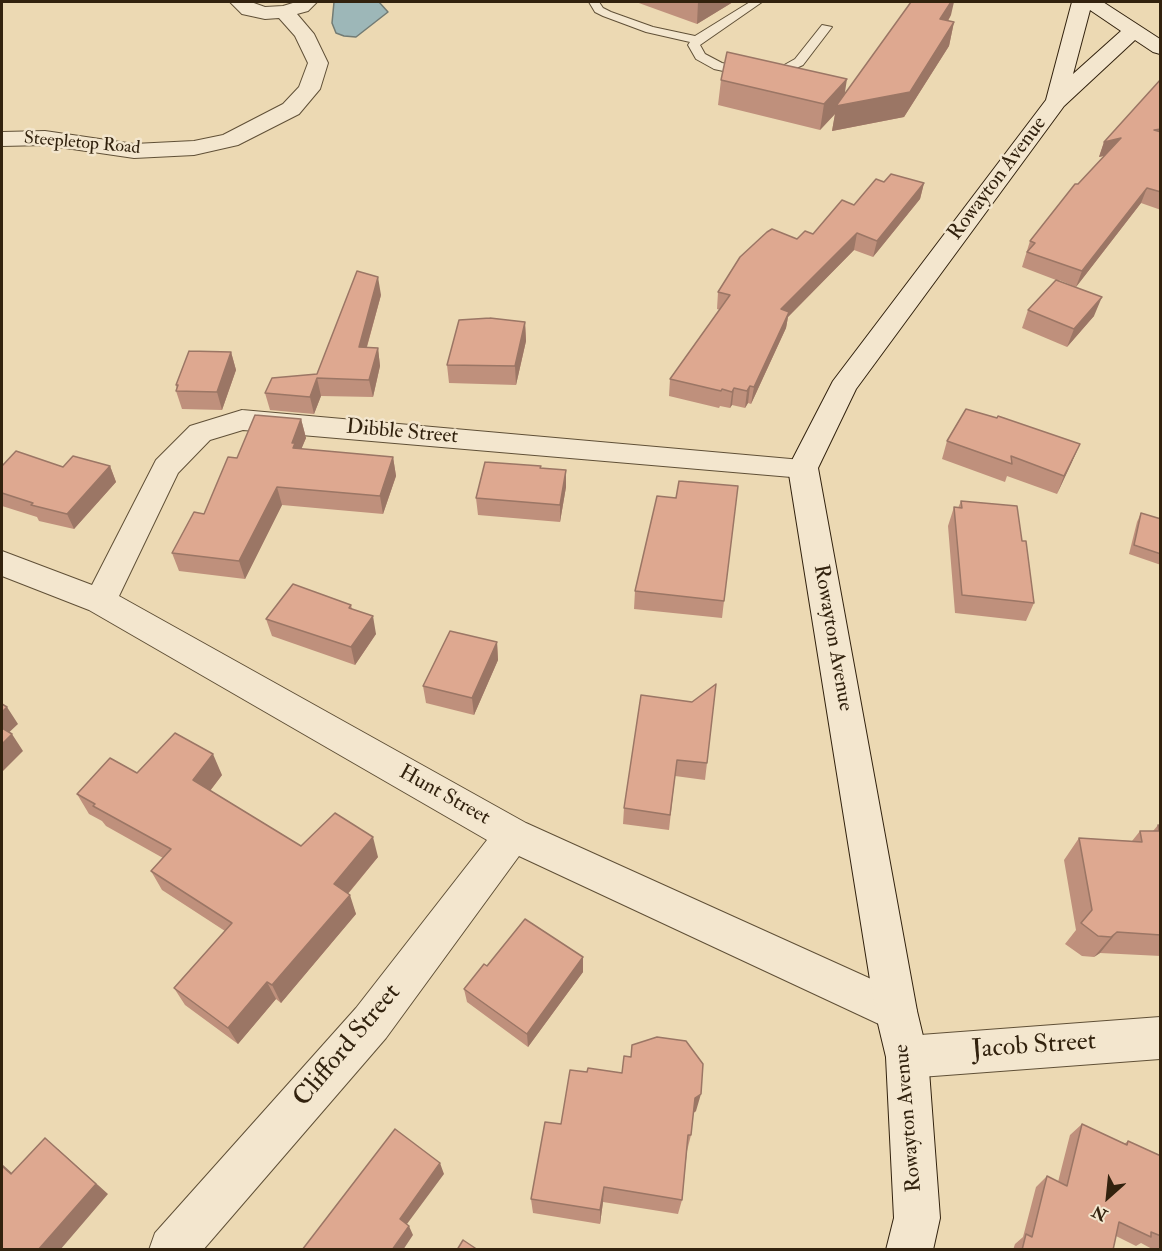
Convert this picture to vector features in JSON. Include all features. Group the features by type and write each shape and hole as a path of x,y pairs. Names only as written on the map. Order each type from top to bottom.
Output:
{"street":[{"path":"240,2 249,10 265,13 284,12 301,7 307,2"},
{"name":"Rowayton Avenue","path":"1056,101 1082,2"},
{"path":"1091,2 1161,48"},
{"name":"Steepletop Road","path":"2,139 45,138 134,151 194,148 230,140 291,109 309,89 318,63 304,34 284,12"},
{"name":"Rowayton Avenue","path":"909,1250 917,1218 907,1057 896,1011 803,468 843,387 1056,101 1134,30"},
{"name":"Dibble Street","path":"100,601 166,467 200,433 242,420 803,468"},
{"name":"Hunt Street","path":"2,563 100,601 513,835 896,1011"},
{"name":"Clifford Street","path":"172,1250 371,1023 513,835"},
{"name":"Jacob Street","path":"907,1057 1161,1038"}],"lane":[{"path":"594,2 599,10 639,26 697,40"},
{"path":"757,2 697,40 694,45 695,50 708,62 734,71 766,73 781,71 799,62 826,27"}],"water":[{"path":"334,2 379,2 388,12 356,37 344,36 336,33 332,23"}],"building":[{"path":"911,2 951,2 940,19 954,22 910,92 836,106"},
{"path":"727,52 847,79 824,104 721,80"},
{"path":"1161,79 1161,129 1154,130 1161,132 1161,192 1147,188 1082,271 1027,252 1035,243 1030,241 1075,184 1078,184 1121,138 1104,142"},
{"path":"891,174 924,183 877,241 857,233 781,309 789,312 754,387 750,386 747,391 734,388 732,392 722,389 721,391 670,379 730,295 718,292 740,257 772,229 797,239 805,231 813,234 842,200 854,205 876,179 884,182"},
{"path":"357,271 378,277 359,347 378,348 369,380 317,378 310,397 265,393 272,378 317,374"},
{"path":"1056,280 1102,297 1074,329 1028,310"},
{"path":"490,318 525,322 515,366 447,365 459,320"},
{"path":"189,351 231,352 217,392 176,391 178,385 176,385"},
{"path":"966,409 997,418 998,416 1080,444 1064,476 1011,456 1012,464 947,441"},
{"path":"255,415 301,419 292,443 295,443 293,448 393,457 380,496 277,487 239,561 172,553 194,512 204,514 228,457 237,458"},
{"path":"16,451 63,467 73,456 110,466 67,514 31,505 33,503 2,493 2,466"},
{"path":"485,462 566,470 560,505 476,498"},
{"path":"679,481 738,486 724,601 635,591 657,496 676,498"},
{"path":"961,501 1017,506 1022,541 1026,541 1034,603 962,595 954,507 962,508"},
{"path":"1141,513 1161,519 1161,554 1134,545"},
{"path":"293,584 351,605 349,608 373,616 351,647 266,619"},
{"path":"450,631 497,642 472,698 423,686"},
{"path":"716,684 707,763 677,760 670,815 624,808 641,695 692,702"},
{"path":"2,728 12,734 2,744"},
{"path":"175,733 213,754 193,780 301,846 335,813 373,837 334,884 350,895 272,985 267,982 228,1028 174,988 232,923 151,871 171,849 93,806 95,804 77,794 110,758 137,773"},
{"path":"1158,825 1161,826 1161,935 1117,932 1111,937 1098,936 1081,923 1092,910 1079,838 1142,842 1140,831 1159,831"},
{"path":"525,919 583,957 527,1034 464,989 484,964 487,966"},
{"path":"657,1037 686,1041 703,1064 701,1094 695,1098 691,1135 688,1135 682,1200 604,1187 600,1210 531,1199 545,1122 561,1124 570,1070 587,1072 588,1068 622,1073 624,1056 631,1057 632,1045"},
{"path":"1082,1124 1127,1145 1128,1141 1161,1156 1161,1236 1151,1232 1151,1237 1119,1222 1113,1250 1022,1250 1026,1234 1032,1237 1047,1176 1067,1186"},
{"path":"395,1129 440,1163 400,1219 409,1226 392,1250 302,1250"},
{"path":"45,1138 96,1184 38,1250 2,1250 2,1166 11,1174"},
{"path":"463,1240 478,1250 457,1250"}]}
